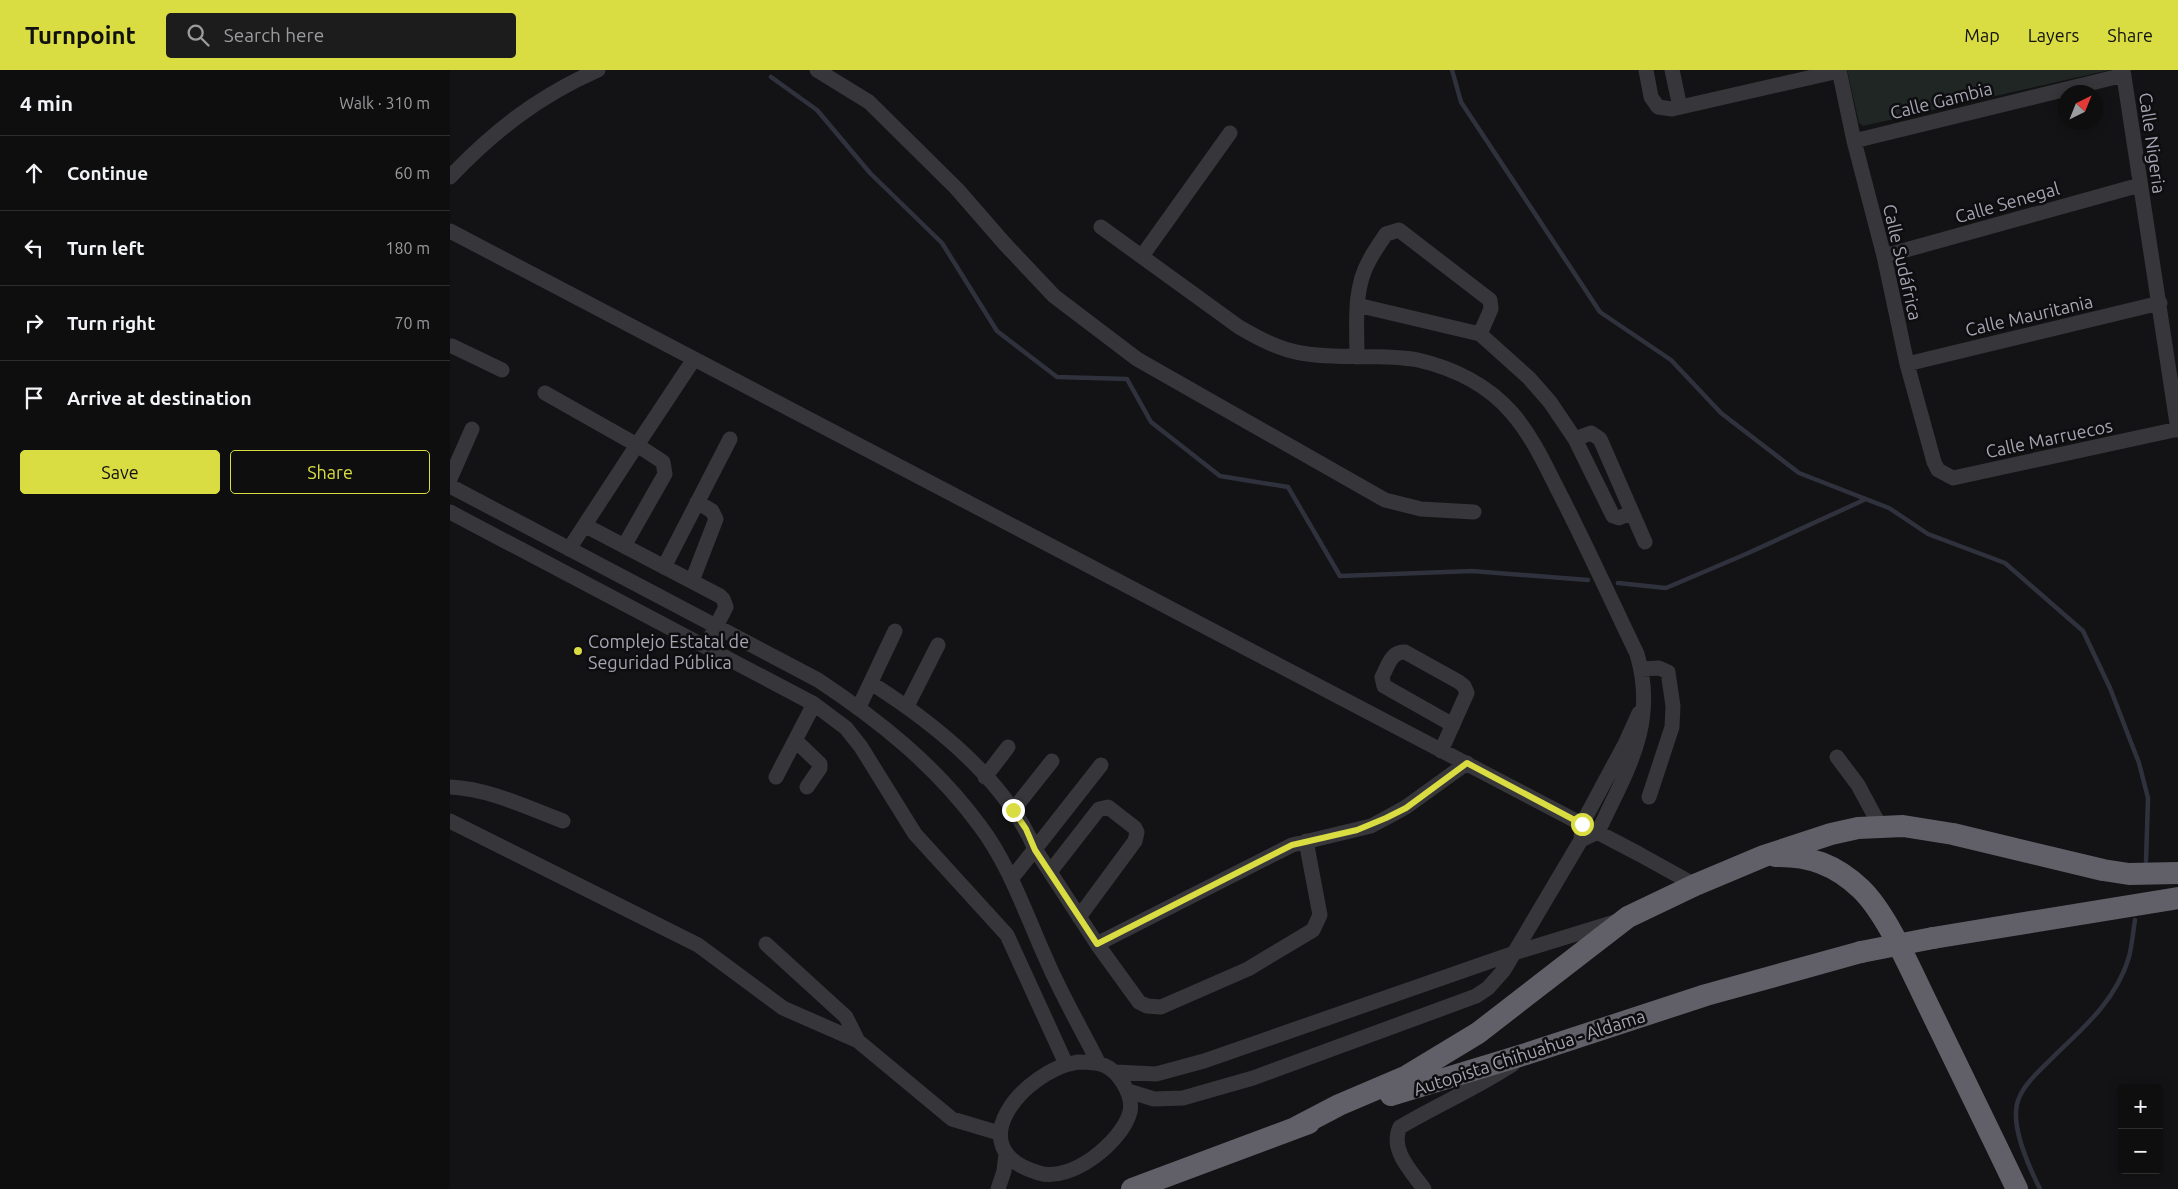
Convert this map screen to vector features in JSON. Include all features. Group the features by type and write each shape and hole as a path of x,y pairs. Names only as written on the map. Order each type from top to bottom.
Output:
{"highway":[{"path":"1295,1128 1339,1105 1407,1076 1478,1033 1628,918 1695,885 1764,856 1831,834 1858,828 1903,826 1954,834 2054,859 2129,874 2178,874"},
{"path":"1764,856 1796,855 1822,862 1842,873 1862,890 1878,909 1912,973 2017,1189"},
{"name":"Autopista Chihuahua - Aldama","path":"1132,1189 1341,1111 1526,1054 1706,994 1861,952 1934,938 2178,898"}],"street":[{"path":"450,176 478,148 516,116 549,94 598,70"},
{"path":"817,70 869,102 957,188 1004,243 1054,296 1136,359 1385,500 1421,509 1474,512"},
{"path":"1646,70 1651,97 1658,107 1672,109 1839,71"},
{"path":"1672,70 1680,107"},
{"name":"Calle Sudáfrica","path":"1839,71 1854,140 1884,256 1907,364 1934,462"},
{"name":"Calle Gambia","path":"1854,140 2124,73"},
{"name":"Calle Nigeria","path":"2124,73 2178,430"},
{"path":"1142,256 1230,133"},
{"name":"Calle Senegal","path":"1884,256 2140,185"},
{"path":"1101,227 1238,327 1260,339 1283,349 1303,354 1417,360 1451,370 1484,389 1512,413 1538,451 1576,526 1637,654 1641,669 1644,700 1640,739 1598,832"},
{"path":"1357,357 1357,306 1363,276 1368,262 1386,234 1399,230 1490,300 1491,309 1480,334"},
{"path":"450,231 1467,763 1582,832 1598,832 1695,885"},
{"name":"Calle Mauritania","path":"1907,364 2160,303"},
{"path":"1357,306 1480,334 1529,378 1550,402 1575,439 1613,516 1619,518 1632,512"},
{"path":"451,347 502,370"},
{"path":"569,549 586,526 694,359"},
{"path":"545,393 637,445 663,462 666,474 624,546"},
{"path":"450,479 472,428"},
{"name":"Calle Marruecos","path":"1934,462 1944,475 1953,478 2178,430"},
{"path":"1575,439 1591,433 1600,439 1645,542"},
{"path":"664,567 730,439"},
{"path":"450,486 818,680 859,707 916,753 952,791 981,827 1011,879 1047,963 1073,1017 1098,1062 1116,1072 1156,1074 1204,1061 1517,952 1628,918"},
{"path":"692,581 716,519 712,511 697,502"},
{"path":"450,512 814,704 846,728 861,747 915,834 1007,936 1066,1064"},
{"path":"586,526 720,596 726,607 706,646"},
{"path":"859,707 894,631"},
{"path":"907,706 938,645"},
{"path":"1441,751 1467,693 1464,686 1405,652 1396,653 1382,677 1384,686 1452,725"},
{"path":"1641,669 1659,668 1668,672 1673,706 1672,727 1649,796"},
{"path":"871,683 907,706 932,726 985,777 1013,810 1026,829 1035,850 1097,944 1139,1002 1155,1008 1248,969 1313,930 1318,923 1320,915 1306,841"},
{"path":"1128,1091 1154,1099 1183,1098 1252,1078 1476,996 1488,988 1517,952 1564,867 1625,744 1644,700"},
{"path":"776,777 814,704"},
{"path":"796,741 820,764 820,768 807,787"},
{"path":"985,777 1008,747"},
{"path":"1837,757 1858,786 1880,826"},
{"path":"1013,810 1052,761"},
{"path":"1097,944 1292,845 1364,828 1386,818 1406,808 1467,763"},
{"path":"1011,879 1101,766"},
{"path":"450,787 494,794 563,821"},
{"path":"1050,872 1099,809 1108,807 1137,832 1135,841 1079,917"},
{"path":"450,821 698,945 783,1008 858,1041 952,1119 999,1133"},
{"path":"766,944 846,1017 858,1041"},
{"path":"1424,1189 1398,1150 1396,1141 1400,1127 1439,1104 1495,1076 1526,1054"},
{"path":"1098,1062 1066,1064 1045,1073 1028,1086 1008,1110 999,1133 1001,1145 1006,1154 1020,1168 1042,1174 1065,1172 1094,1158 1104,1149 1123,1126 1130,1110 1128,1091 1116,1072"},
{"path":"998,1189 1004,1171 1006,1154"}],"shaded area":[{"path":"1847,70 2110,70 1863,126 1859,123"}],"waterway":[{"path":"1452,70 1461,102 1600,312 1671,360 1721,413 1799,473 1889,508 1928,534 2005,563 2083,631 2110,688 2139,763 2148,798 2146,861"},
{"path":"771,77 817,110 870,173 942,243 997,331 1057,377 1127,379 1151,422 1220,476 1288,487 1340,576 1472,571 1588,580"},
{"path":"1618,583 1666,588 1866,499"},
{"path":"2040,1189 2021,1145 2016,1120 2016,1108 2019,1098 2031,1080 2089,1022 2117,986 2129,957 2135,920"}],"place":[{"name":"Complejo Estatal de Seguridad Pública","path":"578,651"}],"route":[{"path":"1013,810 1026,829 1035,850 1097,944 1292,845 1371,826 1406,808 1467,763 1582,824"}]}
